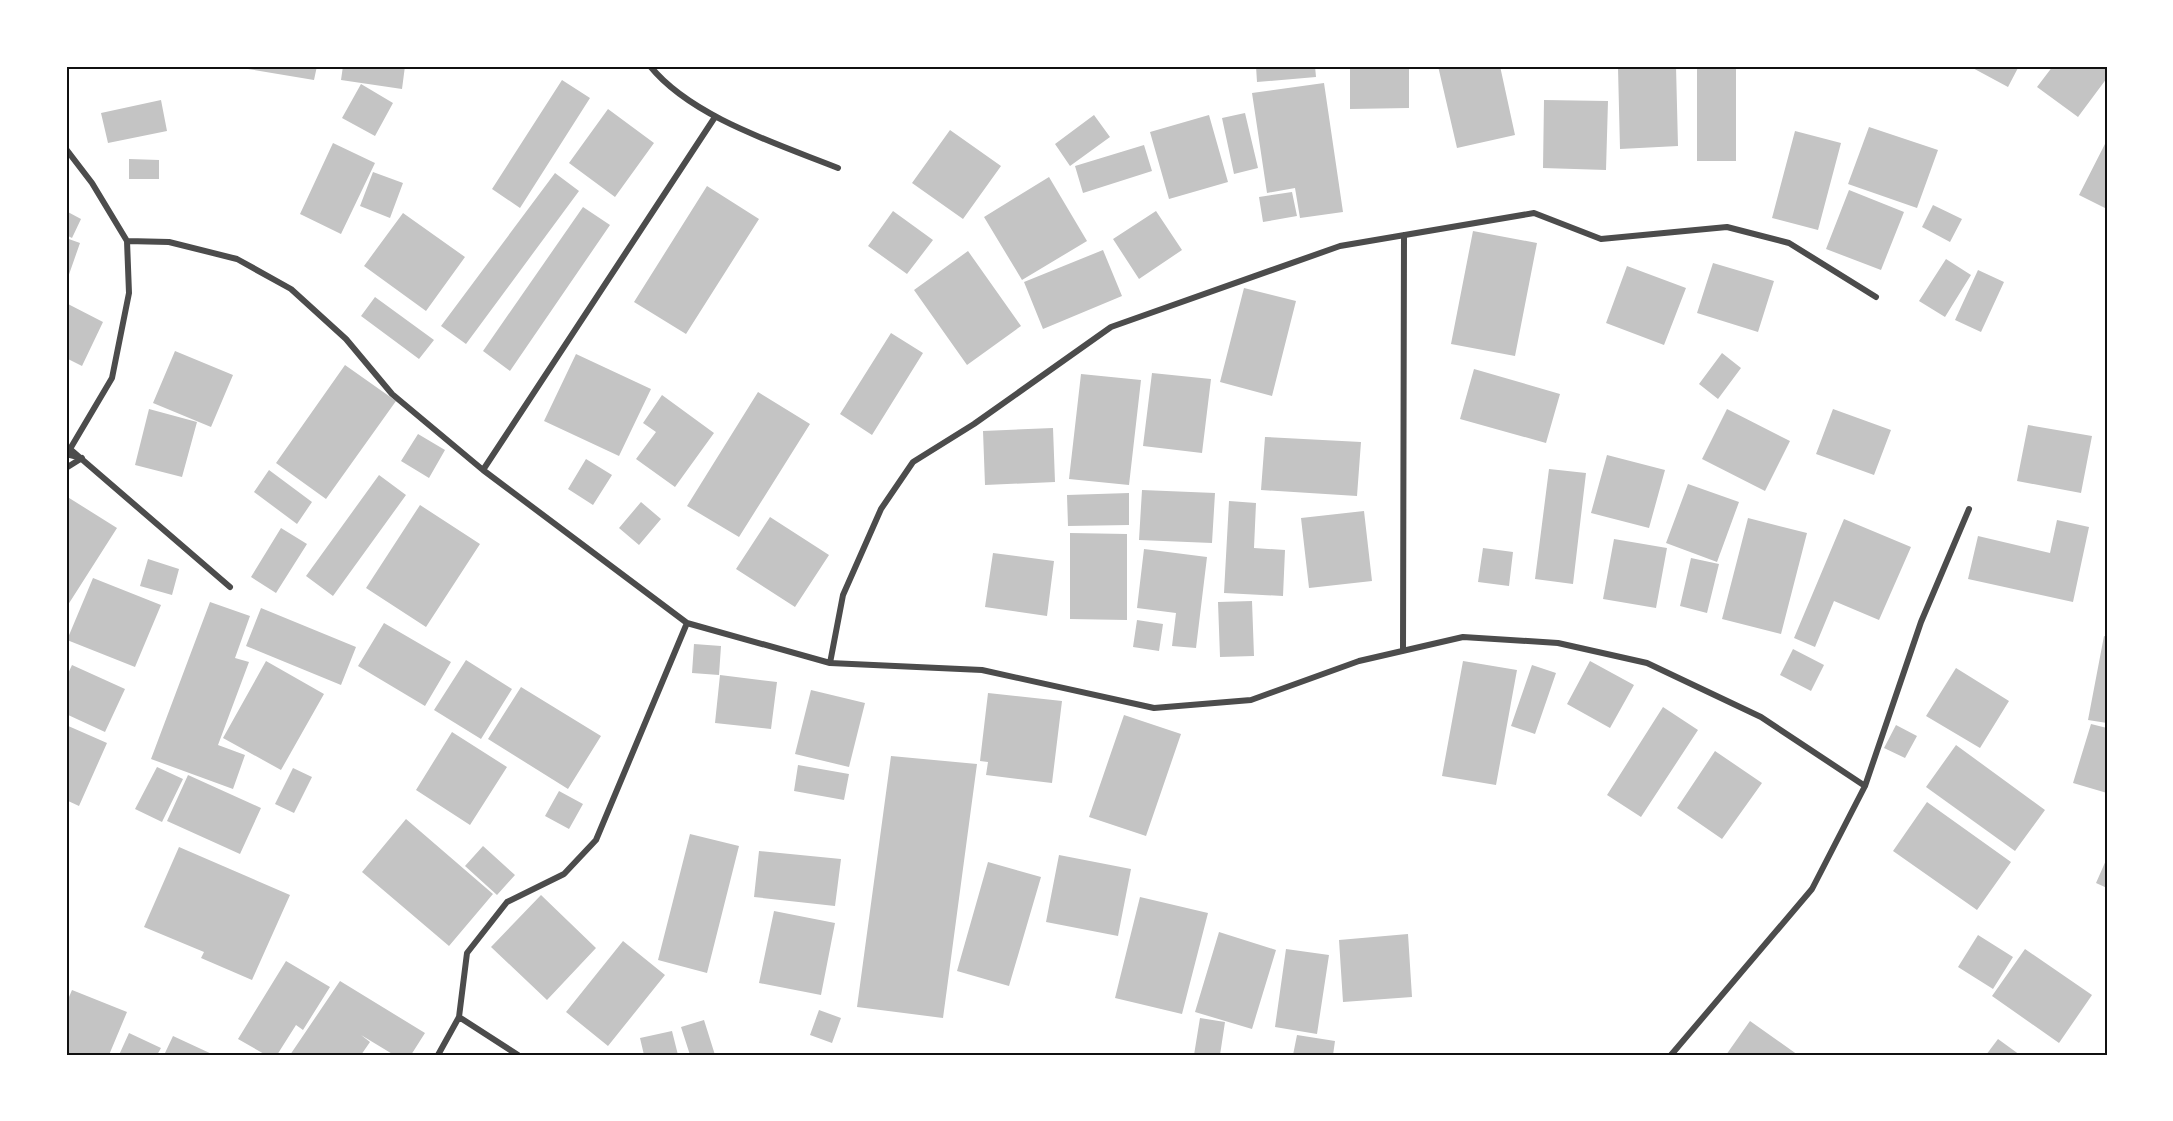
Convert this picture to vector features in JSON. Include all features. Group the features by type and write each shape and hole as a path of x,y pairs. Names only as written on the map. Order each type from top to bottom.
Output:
{"street":[{"path":"650,66 658,76 715,117 838,168"},
{"path":"483,470 715,117"},
{"path":"66,149 92,183 127,241 129,293 112,378 70,449 230,587"},
{"path":"830,663 843,595 881,508 913,462 974,424 1111,327 1340,246 1534,213 1601,239 1726,227 1789,243 1876,297"},
{"path":"1403,651 1404,235"},
{"path":"127,241 169,242 237,259 291,289 346,339 392,394 483,470 687,624 830,663 982,670 1154,708 1251,700 1359,662 1463,637 1558,643 1647,663 1761,717 1864,786"},
{"path":"66,454 82,458"},
{"path":"66,468 82,458"},
{"path":"1671,1055 1812,889 1864,786 1921,622 1970,509"},
{"path":"438,1055 459,1017 467,954 507,902 564,874 596,840 687,624"},
{"path":"459,1017 518,1055"}],"building":[{"path":"249,66 317,66 314,80 248,69"},
{"path":"343,66 405,66 402,89 341,80"},
{"path":"1256,66 1315,66 1316,77 1257,82"},
{"path":"1350,66 1409,66 1409,108 1350,109"},
{"path":"1438,66 1500,66 1515,135 1457,148"},
{"path":"1676,66 1678,146 1620,149 1618,68"},
{"path":"1697,66 1736,66 1736,161 1697,161"},
{"path":"1969,66 2019,66 2008,87"},
{"path":"2053,66 2107,66 2107,78 2078,117 2037,87"},
{"path":"562,80 590,98 520,208 492,189"},
{"path":"1324,83 1343,212 1300,218 1295,188 1267,193 1252,93"},
{"path":"361,84 393,103 375,136 342,118"},
{"path":"161,100 167,131 108,143 101,113"},
{"path":"1544,100 1608,101 1606,170 1543,168"},
{"path":"608,109 654,143 615,197 569,163"},
{"path":"1245,113 1258,168 1234,174 1222,118"},
{"path":"1094,115 1110,137 1070,166 1055,144"},
{"path":"1209,115 1228,182 1169,199 1150,132"},
{"path":"1869,127 1938,150 1917,208 1848,184"},
{"path":"950,130 1001,166 963,219 912,183"},
{"path":"1795,131 1841,143 1818,230 1772,218"},
{"path":"2107,140 2107,209 2079,195"},
{"path":"333,143 375,163 341,234 300,214"},
{"path":"1144,145 1152,171 1083,193 1075,166"},
{"path":"129,159 159,160 159,179 129,179"},
{"path":"373,172 403,183 390,218 360,206"},
{"path":"555,173 579,191 466,344 441,326"},
{"path":"1049,177 1087,241 1022,280 984,217"},
{"path":"707,186 759,219 686,334 634,302"},
{"path":"1849,190 1904,212 1881,270 1826,249"},
{"path":"1292,192 1297,216 1263,222 1259,197"},
{"path":"1933,205 1962,219 1950,242 1922,227"},
{"path":"583,207 610,225 510,371 483,351"},
{"path":"66,211 81,219 72,238 66,235"},
{"path":"893,211 933,240 907,274 868,246"},
{"path":"1156,211 1182,250 1139,279 1113,239"},
{"path":"403,213 465,257 426,311 364,266"},
{"path":"1473,231 1537,243 1515,356 1451,344"},
{"path":"66,238 80,243 66,283"},
{"path":"1103,250 1122,296 1043,329 1024,282"},
{"path":"968,251 1021,326 967,365 914,290"},
{"path":"1946,259 1971,275 1945,317 1919,301"},
{"path":"1713,263 1774,281 1758,332 1697,313"},
{"path":"1627,266 1686,288 1664,345 1606,323"},
{"path":"1978,270 2004,282 1981,332 1955,320"},
{"path":"1244,288 1296,301 1272,396 1220,382"},
{"path":"375,297 434,340 419,359 361,316"},
{"path":"68,304 103,322 82,366 66,358"},
{"path":"891,333 923,353 872,435 840,414"},
{"path":"175,351 233,375 211,427 153,403"},
{"path":"1722,353 1741,368 1718,399 1699,384"},
{"path":"576,354 651,389 619,456 544,421"},
{"path":"345,365 396,401 326,499 276,463"},
{"path":"1474,369 1560,394 1546,443 1460,419"},
{"path":"1152,373 1211,379 1202,453 1143,446"},
{"path":"1081,374 1141,380 1129,485 1069,479"},
{"path":"758,392 810,424 739,537 687,506"},
{"path":"662,395 714,433 675,487 636,459 656,432 643,423"},
{"path":"149,409 197,422 182,477 135,465"},
{"path":"1727,409 1790,441 1765,491 1702,459"},
{"path":"1833,409 1891,430 1874,475 1816,454"},
{"path":"2028,425 2092,436 2081,493 2017,481"},
{"path":"1053,428 1055,482 985,485 983,431"},
{"path":"418,434 445,450 429,478 401,461"},
{"path":"1265,437 1361,442 1357,496 1261,490"},
{"path":"1607,455 1665,470 1649,528 1591,513"},
{"path":"586,459 612,475 593,505 568,489"},
{"path":"1549,469 1586,473 1573,584 1535,579"},
{"path":"269,470 312,502 297,524 254,492"},
{"path":"379,475 406,495 333,596 306,576"},
{"path":"1688,484 1739,502 1717,562 1666,543"},
{"path":"1142,490 1215,493 1212,543 1139,540"},
{"path":"1129,493 1129,525 1068,526 1067,495"},
{"path":"66,496 117,528 66,608"},
{"path":"1229,501 1256,503 1254,548 1285,550 1283,596 1224,593"},
{"path":"641,502 661,519 639,545 619,528"},
{"path":"420,505 480,544 426,627 366,588"},
{"path":"1364,511 1372,581 1309,588 1301,518"},
{"path":"770,517 829,555 795,607 736,569"},
{"path":"1748,518 1807,533 1781,634 1722,619"},
{"path":"1844,519 1911,547 1879,620 1834,601 1815,647 1794,638"},
{"path":"2057,520 2089,527 2073,602 1968,579 1978,536 2050,553"},
{"path":"281,528 307,544 276,593 251,577"},
{"path":"1070,533 1127,534 1127,620 1070,619"},
{"path":"1614,539 1667,548 1656,608 1603,599"},
{"path":"1483,548 1513,552 1509,586 1478,582"},
{"path":"1144,549 1207,557 1196,648 1172,646 1176,613 1137,608"},
{"path":"993,553 1054,561 1047,616 985,607"},
{"path":"1691,558 1719,564 1707,613 1680,606"},
{"path":"148,559 179,569 172,595 140,586"},
{"path":"93,578 161,605 135,667 67,640"},
{"path":"1252,601 1254,656 1220,657 1218,602"},
{"path":"210,602 250,616 235,658 249,662 218,745 245,755 233,789 151,759"},
{"path":"261,608 356,647 341,685 246,646"},
{"path":"1137,620 1163,624 1159,651 1133,647"},
{"path":"384,623 451,662 425,706 358,666"},
{"path":"2104,636 2107,637 2107,723 2088,720"},
{"path":"694,644 721,646 719,675 692,673"},
{"path":"1793,649 1824,665 1811,691 1780,675"},
{"path":"466,660 512,689 481,739 434,710"},
{"path":"266,661 324,694 281,770 223,738"},
{"path":"1463,661 1517,670 1496,785 1442,776"},
{"path":"1590,661 1634,685 1610,728 1567,704"},
{"path":"72,665 125,689 105,732 66,714 66,678"},
{"path":"1532,665 1556,673 1535,734 1511,726"},
{"path":"1956,668 2009,701 1980,748 1926,716"},
{"path":"720,675 777,682 771,729 715,723"},
{"path":"521,687 601,736 568,789 488,739"},
{"path":"811,690 865,703 849,767 795,754"},
{"path":"988,693 1062,701 1052,783 986,775 988,762 980,761"},
{"path":"1663,707 1698,730 1641,817 1607,795"},
{"path":"1124,715 1181,734 1146,836 1089,817"},
{"path":"2091,724 2107,728 2107,793 2073,783"},
{"path":"66,725 107,743 79,806 66,800"},
{"path":"1896,725 1917,736 1905,758 1884,748"},
{"path":"452,732 507,767 470,825 416,790"},
{"path":"1956,745 2045,810 2015,851 1926,787"},
{"path":"1715,751 1762,783 1722,839 1677,808"},
{"path":"891,756 977,764 943,1018 857,1007"},
{"path":"798,765 849,774 844,800 794,791"},
{"path":"157,767 183,779 162,822 135,809"},
{"path":"293,768 312,777 294,813 275,804"},
{"path":"188,775 261,808 240,854 167,821"},
{"path":"559,791 583,804 569,829 545,816"},
{"path":"1927,802 2011,862 1977,910 1893,851"},
{"path":"406,819 493,894 449,946 362,872"},
{"path":"690,834 739,846 707,973 658,960"},
{"path":"483,846 515,875 497,895 465,866"},
{"path":"179,847 290,895 252,980 201,958 204,952 144,927"},
{"path":"759,851 841,859 835,906 754,897"},
{"path":"1059,855 1131,869 1118,936 1046,922"},
{"path":"2107,858 2107,888 2096,883"},
{"path":"988,862 1041,877 1009,986 957,971"},
{"path":"541,895 596,948 547,1000 491,947"},
{"path":"1140,897 1208,913 1182,1014 1115,998"},
{"path":"774,911 835,923 821,995 759,983"},
{"path":"1219,932 1276,950 1252,1029 1195,1012"},
{"path":"1408,934 1412,997 1343,1002 1339,940"},
{"path":"1978,935 2013,957 1993,989 1958,967"},
{"path":"623,941 665,975 608,1046 566,1012"},
{"path":"1286,949 1329,955 1317,1034 1275,1027"},
{"path":"2025,949 2092,995 2059,1043 1992,996"},
{"path":"286,961 330,987 303,1030 296,1025 277,1055 266,1055 238,1039"},
{"path":"340,981 425,1033 411,1055 394,1055 361,1035 370,1042 361,1055 290,1055"},
{"path":"72,990 127,1012 109,1055 66,1055 66,1004"},
{"path":"819,1010 841,1018 832,1043 810,1035"},
{"path":"1200,1018 1225,1022 1220,1055 1194,1055"},
{"path":"704,1020 715,1055 690,1055 681,1027"},
{"path":"1750,1021 1798,1055 1726,1055"},
{"path":"672,1031 678,1055 644,1055 640,1038"},
{"path":"129,1033 161,1048 157,1055 119,1055"},
{"path":"1297,1035 1335,1041 1333,1055 1293,1055"},
{"path":"173,1036 214,1055 169,1055 165,1053"},
{"path":"1998,1039 2020,1055 1986,1055"}]}
